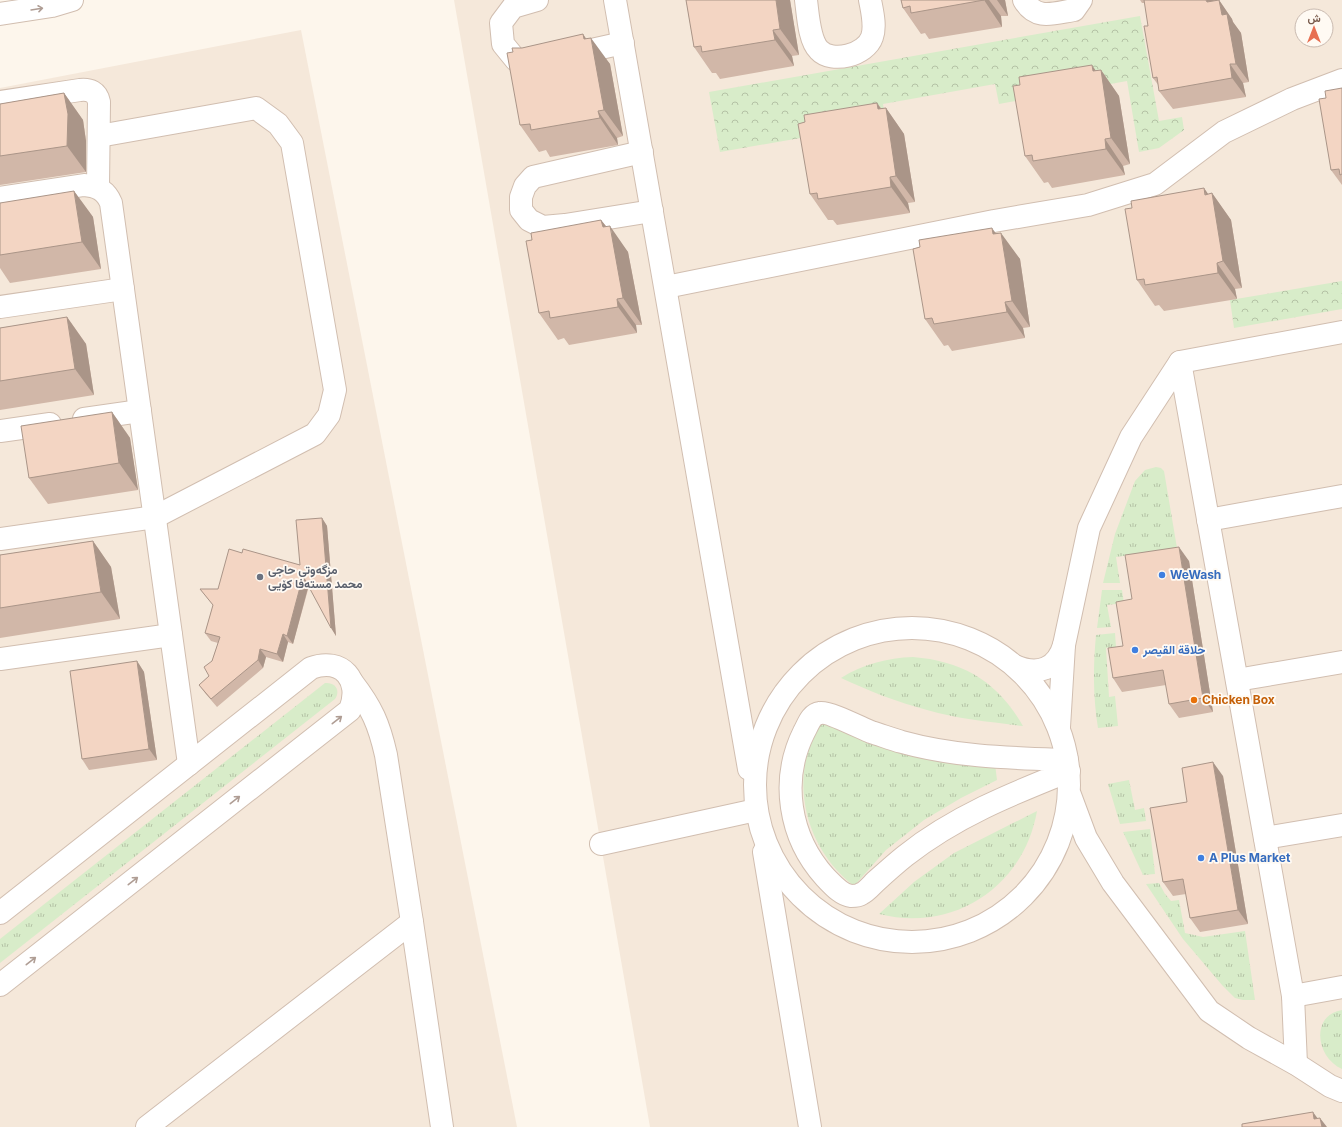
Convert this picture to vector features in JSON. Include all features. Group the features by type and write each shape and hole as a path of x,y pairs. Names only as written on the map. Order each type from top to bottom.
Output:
{"street":[{"path":"0,14 52,6 72,0"},
{"path":"537,0 513,7 501,23 503,44 516,60 538,62 623,43"},
{"path":"615,0 666,287 810,1127"},
{"path":"806,0 812,40 820,51 832,57 851,55 864,49 872,38 874,25 870,0"},
{"path":"1024,0 1028,8 1037,14 1074,10 1081,0"},
{"path":"666,287 1022,216 1088,205 1155,184 1224,132 1292,99 1342,80"},
{"path":"0,102 80,90 95,93 99,102 98,187"},
{"path":"0,539 154,517 315,434 330,415 335,390 292,144 278,124 256,108 99,136"},
{"path":"642,152 533,177 525,186 521,197 521,210 529,220 543,227 652,212"},
{"path":"0,198 84,185 98,187 108,197 111,203 189,764"},
{"path":"0,307 123,289"},
{"path":"1015,666 1024,670 1042,670 1049,667 1061,654 1089,528 1131,437 1180,362 1342,332"},
{"path":"1180,362 1293,996 1296,1064"},
{"path":"0,431 140,411"},
{"path":"1208,520 1342,496"},
{"path":"1050,860 1063,830 1067,814 1069,792 1068,765 1059,728 1038,690 1015,666 997,653 976,641 954,633 931,629 908,628 884,630 862,636 840,645 820,657 802,672 786,690 773,709 764,730 757,753 754,776 756,810 765,842 774,862 786,880 818,911 841,925 856,932 888,940 932,941 958,934 984,924 1003,913 1020,899 1056,853 1063,849 1080,847 1091,852 1100,862"},
{"path":"0,659 171,635"},
{"path":"1059,728 1064,645"},
{"path":"1237,680 1342,662"},
{"path":"0,913 311,668 320,664 330,664 339,668 347,674 365,698 375,716 382,735 412,922 442,1127"},
{"path":"0,985 350,710 354,692 352,682"},
{"path":"819,713 828,714 870,732 934,750 966,755 1068,765 976,810 946,827 908,854 862,894 854,896 846,895 840,891 817,868 801,841 792,812 790,781 796,750 810,721 815,714 819,713"},
{"path":"1069,792 1086,838 1112,883 1209,1011 1249,1038 1296,1064 1330,1086 1342,1091"},
{"path":"601,844 756,810"},
{"path":"1265,838 1342,825"},
{"path":"147,1127 412,922"},
{"path":"1293,996 1342,987"}],"shaded area":[{"path":"454,0 1342,0 1342,1127 650,1127"},
{"path":"301,30 517,1127 0,1127 0,88"}],"green space":[{"path":"1140,16 1159,121 1182,117 1184,130 1159,148 1139,152 1127,81 999,104 995,84 883,104 886,123 720,152 709,92"},
{"path":"1342,281 1342,309 1234,328 1230,300"},
{"path":"1156,467 1161,468 1164,471 1177,548 1116,557 1120,583 1103,583 1115,534 1135,481 1145,470"},
{"path":"1102,590 1122,590 1124,603 1107,605 1111,627 1097,628"},
{"path":"1115,633 1116,647 1106,648 1109,697 1115,696 1118,726 1098,728 1094,682 1096,635"},
{"path":"913,657 948,663 977,676 1002,697 1023,726 951,716 916,707 873,692 841,678 867,665 885,660"},
{"path":"325,683 332,684 336,687 337,696 335,699 0,963 0,939"},
{"path":"821,722 995,764 997,780 961,798 924,820 886,850 854,886 839,873 827,858 817,841 810,824 805,805 803,786 805,767 810,745"},
{"path":"1129,780 1135,810 1144,808 1146,821 1120,824 1108,784"},
{"path":"1037,811 1030,838 1017,861 1001,882 981,898 959,910 934,916 907,918 879,914 914,882 954,853"},
{"path":"1150,829 1155,874 1143,875 1123,832"},
{"path":"1159,883 1171,901 1179,900 1185,933 1203,937 1245,931 1255,1000 1235,998 1183,939 1146,884"},
{"path":"1342,1010 1342,1069 1333,1064 1327,1056 1322,1047 1320,1037 1321,1028 1325,1020 1332,1014"}],"building":[{"path":"686,0 776,0 780,29 773,30 775,40 702,52 701,46 694,47"},
{"path":"901,0 984,0 911,13 910,6 903,8"},
{"path":"1144,0 1206,0 1207,2 1219,0 1222,15 1227,14 1236,64 1230,64 1232,78 1159,91 1157,77 1153,78 1144,26 1148,26"},
{"path":"583,34 584,39 591,38 604,110 598,111 600,118 531,130 530,124 520,125 507,53 513,52 512,48 522,48"},
{"path":"1092,65 1093,71 1101,70 1111,138 1105,139 1106,149 1033,161 1032,155 1025,156 1013,86 1020,85 1019,77"},
{"path":"1342,88 1342,174 1340,175 1339,169 1331,170 1319,99 1326,98 1325,91"},
{"path":"64,93 68,114 67,146 0,156 0,104"},
{"path":"877,103 878,109 886,108 896,176 890,177 891,187 818,199 817,193 810,194 798,124 805,122 804,115"},
{"path":"1204,188 1205,195 1212,193 1223,261 1217,263 1218,273 1145,285 1144,279 1137,280 1125,209 1132,208 1131,201"},
{"path":"74,191 82,242 0,255 0,203"},
{"path":"601,220 603,227 610,226 623,298 617,299 618,307 550,318 549,311 539,313 526,241 532,240 531,233"},
{"path":"992,228 993,234 1001,233 1012,301 1005,302 1007,312 934,324 932,318 925,319 913,249 920,247 919,240"},
{"path":"67,317 75,369 0,381 0,328"},
{"path":"112,412 119,463 29,478 21,426"},
{"path":"322,518 331,628 303,576 287,636 283,634 277,654 260,649 258,660 211,699 199,685 209,676 204,667 212,661 220,637 205,633 213,605 200,589 218,589 229,549 242,553 243,549 300,565 296,520"},
{"path":"93,541 101,592 0,608 0,555"},
{"path":"1179,547 1203,698 1169,704 1163,670 1113,678 1108,648 1123,646 1116,602 1132,599 1125,555"},
{"path":"137,661 149,749 82,759 70,671"},
{"name":"A Plus Market","path":"1213,762 1238,910 1190,918 1183,879 1163,882 1150,808 1187,802 1182,768"},
{"path":"1313,1112 1314,1119 1320,1118 1322,1127 1242,1127 1242,1124"}],"place":[{"name":"WeWash","path":"1162,575"},
{"name":"مزگەوتی حاجی محمد مستەفا کۆیی","path":"260,577"},
{"name":"حلاقة القيصر","path":"1135,650"},
{"name":"Chicken Box","path":"1194,700"},
{"name":"A Plus Market","path":"1201,858"}]}
